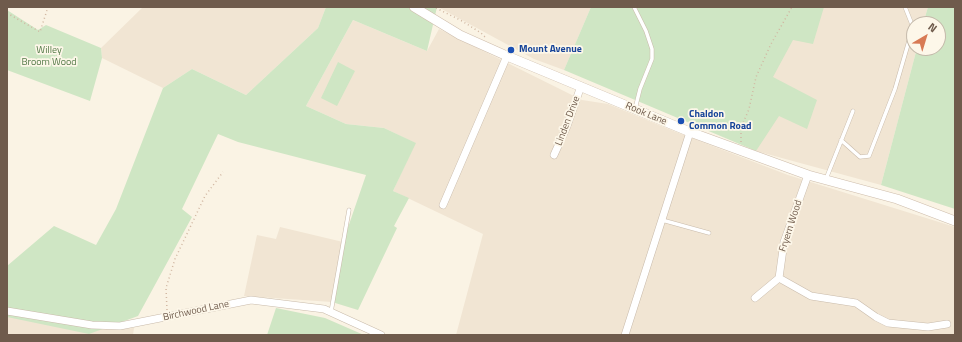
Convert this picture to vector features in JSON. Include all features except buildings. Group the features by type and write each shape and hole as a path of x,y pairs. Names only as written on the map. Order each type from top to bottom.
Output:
{"main road":[{"name":"Rook Lane","path":"414,7 460,35 690,132 808,175 897,199 955,221"}],"street":[{"path":"443,205 507,56"},
{"name":"Linden Drive","path":"554,155 567,126 581,86"},
{"path":"625,335 690,132"},
{"name":"Fryern Wood","path":"779,278 784,242 808,175"},
{"path":"755,298 779,278 811,296 856,303 876,317 888,323 928,327 947,324"},
{"name":"Birchwood Lane","path":"7,311 92,325 120,326 167,318 251,300 324,308 381,335"}],"lane":[{"path":"634,7 646,31 652,49 652,59 640,89 635,109"},
{"path":"841,140 860,157 869,156 895,88 913,27 905,7"},
{"path":"825,180 853,111"},
{"path":"331,312 349,210"},
{"path":"661,219 709,232"}],"path":[{"path":"7,13 40,32 48,7"},
{"path":"738,150 742,142 741,128 749,109 756,77 771,44 792,7"},
{"path":"436,8 481,33 485,38 486,46"},
{"path":"167,318 166,288 175,259 205,196 222,172"}],"shaded area":[{"path":"143,7 326,7 318,28 246,95 192,69 163,88 102,58 101,48"},
{"path":"438,7 591,7 564,70 534,59"},
{"path":"800,7 928,7 925,16 906,16 906,56 915,56 881,185 756,151 777,43"},
{"path":"353,20 427,51 439,29 582,100 608,104 788,175 955,227 955,335 456,335 483,234 393,191 415,143 384,128 346,124 306,106"},
{"path":"280,227 343,242 332,302 244,296 257,235 276,239"},
{"path":"7,316 89,330 134,328 133,335 7,335"}],"green space":[{"path":"326,7 437,7 427,51 353,20 306,106 346,124 384,128 416,143 393,191 409,198 394,226 397,228 358,310 332,302 343,242 366,175 238,142 218,134 182,209 192,217 138,316 89,334 7,317 7,266 54,226 96,245 116,209 163,88 192,69 246,95 318,28"},
{"path":"591,7 824,7 813,44 793,40 773,77 817,100 807,129 779,116 756,151 564,70"},
{"path":"928,7 955,7 955,209 881,185 915,56 946,56 946,16 925,16"},
{"name":"Willey Broom Wood","path":"7,10 38,30 46,25 101,48 102,58 90,101 7,70"},
{"path":"338,62 355,71 337,106 321,98"},
{"path":"276,308 325,318 364,335 267,335"}],"place":[{"name":"Mount Avenue","path":"511,50"},
{"name":"Chaldon Common Road","path":"681,121"}]}
